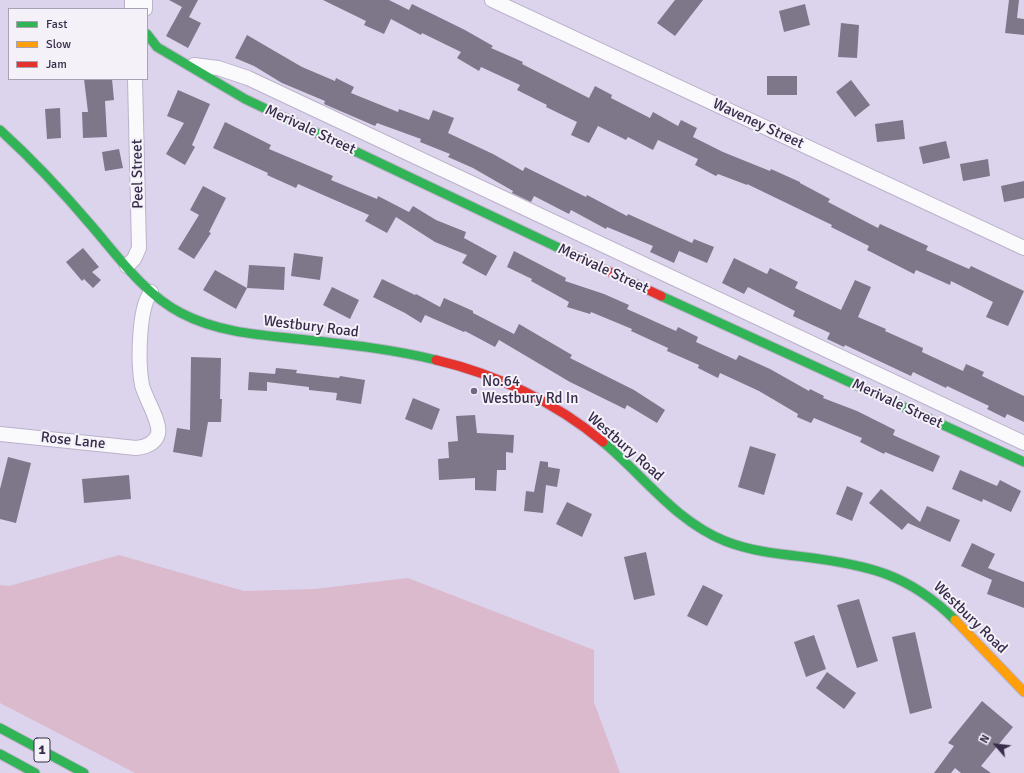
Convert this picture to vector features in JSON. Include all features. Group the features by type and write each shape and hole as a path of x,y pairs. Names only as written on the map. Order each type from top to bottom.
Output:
{"main road":[{"name":"Merivale Street","path":"148,35 157,47 188,64 244,99 654,293 1024,462"},
{"name":"Westbury Road","path":"0,130 48,177 151,292 180,312 209,325 249,334 402,351 466,368 505,383 548,405 582,427 610,448 681,514 712,535 760,550 873,569 906,582 923,592 958,622 1024,692"},
{"name":"1","path":"0,728 84,773"},
{"name":"1","path":"0,754 35,773"}],"street":[{"name":"Waveney Street","path":"492,0 1024,248"},
{"name":"Merivale Street","path":"188,64 218,68 248,78 1024,443"},
{"name":"Peel Street","path":"127,266 134,259 139,248 135,80"},
{"name":"Rose Lane","path":"0,434 145,447 154,442 158,433 156,420 142,384 141,324 143,308 146,299 151,292"}],"shaded area":[{"path":"119,555 244,591 314,589 408,578 594,650 594,702 620,773 135,773 0,703 0,585 9,586"}],"building":[{"path":"169,0 198,0 189,17 201,23 188,48 166,36 182,7"},
{"path":"323,0 389,0 409,10 412,4 465,30 493,46 491,48 523,62 522,64 589,98 595,86 612,95 611,98 650,118 653,112 678,126 681,120 697,128 693,137 723,152 770,171 771,169 800,182 830,199 828,202 878,228 880,224 928,246 926,250 969,269 971,266 1024,291 1008,326 986,317 993,302 951,281 950,285 916,270 914,274 867,250 869,246 831,227 832,225 747,184 718,174 716,176 695,165 698,159 658,140 653,150 628,137 626,140 598,126 589,143 571,135 577,122 546,107 547,105 517,90 520,85 481,67 479,71 457,58 461,52 422,33 421,35 391,19 384,34 364,25 366,21"},
{"path":"675,0 703,0 675,36 657,23"},
{"path":"1009,0 1019,0 1017,18 1024,19 1024,35 1005,33"},
{"path":"805,4 810,25 784,32 779,11"},
{"path":"841,23 859,25 857,58 838,57"},
{"path":"247,35 302,67 335,81 336,78 354,87 351,93 398,112 399,109 429,120 433,110 454,118 448,133 493,154 523,171 525,167 586,197 587,195 627,216 628,214 692,243 694,239 714,247 707,263 679,251 674,263 650,252 653,246 607,227 606,229 571,210 569,214 534,196 531,202 512,193 513,191 473,168 448,157 450,154 420,142 421,139 377,123 375,126 324,104 325,101 282,83 254,66 235,58"},
{"path":"767,76 797,76 797,95 767,95"},
{"path":"84,80 112,80 114,100 105,101 107,137 83,138 82,112 88,112"},
{"path":"851,80 870,105 855,117 836,92"},
{"path":"178,90 210,104 192,145 195,147 185,165 166,154 184,123 167,116"},
{"path":"60,108 61,138 47,139 45,109"},
{"path":"903,120 905,139 877,142 875,124"},
{"path":"225,122 271,145 269,149 333,176 331,180 377,199 378,196 409,212 413,206 436,220 466,232 464,238 497,256 486,276 462,263 467,255 435,242 396,217 387,233 365,221 369,215 298,184 296,188 267,175 268,173 213,148"},
{"path":"946,141 950,158 923,164 919,147"},
{"path":"119,149 123,168 105,171 102,152"},
{"path":"988,159 990,176 963,181 960,164"},
{"path":"1024,181 1024,198 1004,202 1001,186"},
{"path":"203,186 226,198 209,232 211,233 194,259 178,249 199,215 190,210"},
{"path":"83,248 99,267 92,272 101,280 93,288 84,279 82,281 66,262"},
{"path":"514,251 566,278 565,281 604,294 629,305 627,309 676,331 678,327 698,337 696,342 736,360 739,355 770,369 809,391 810,389 824,396 823,398 857,411 895,430 893,435 940,456 933,472 885,452 884,454 860,442 862,438 814,418 811,423 797,417 798,414 759,391 720,373 718,378 698,368 699,365 667,351 668,348 631,331 632,329 591,312 590,314 567,307 569,302 531,281 532,279 507,267"},
{"path":"294,253 323,257 320,280 291,276"},
{"path":"734,258 767,274 770,268 798,282 795,288 841,310 855,280 871,287 858,317 886,329 885,331 923,348 922,352 963,371 966,364 984,372 982,376 1024,396 1024,422 1007,414 1005,418 987,409 989,406 947,386 946,388 913,372 911,376 845,345 844,347 827,339 830,333 793,316 795,311 748,287 744,294 722,283"},
{"path":"249,265 285,267 284,290 247,288"},
{"path":"215,270 247,288 236,309 203,290"},
{"path":"382,279 415,295 416,294 440,307 444,298 473,311 473,313 514,334 519,324 572,355 570,358 634,390 665,410 657,423 627,405 625,409 570,382 499,340 495,347 465,331 464,332 425,315 421,323 373,297"},
{"path":"332,287 359,300 350,319 323,305"},
{"path":"191,357 221,358 221,422 208,422 202,457 173,452 177,428 190,430"},
{"path":"276,368 297,370 296,373 339,378 340,376 365,380 361,404 336,400 337,393 309,390 309,387 267,382 267,391 248,390 249,372 275,374"},
{"path":"413,398 440,409 432,430 405,419"},
{"path":"475,415 477,433 514,435 513,453 506,452 506,470 497,470 496,491 475,490 475,478 439,480 438,459 449,458 448,442 458,441 456,416"},
{"path":"750,446 776,454 764,495 738,487"},
{"path":"8,457 31,463 16,523 0,519 0,489"},
{"path":"540,461 548,462 548,467 560,469 557,487 546,485 543,513 524,511 526,491 534,492"},
{"path":"960,470 997,486 1000,480 1021,491 1011,512 983,499 982,502 952,489"},
{"path":"129,475 131,499 84,503 82,479"},
{"path":"847,486 863,493 852,521 836,514"},
{"path":"881,489 920,522 927,506 960,520 950,542 908,523 902,530 869,503"},
{"path":"567,502 592,514 582,537 556,524"},
{"path":"972,543 995,554 988,568 1024,582 1024,608 987,594 992,580 961,566"},
{"path":"646,552 655,595 634,600 624,557"},
{"path":"703,585 723,595 707,626 687,616"},
{"path":"859,599 878,661 857,668 837,605"},
{"path":"915,632 932,708 910,714 892,637"},
{"path":"814,635 826,669 806,677 794,642"},
{"path":"827,672 856,693 844,709 816,688"},
{"path":"982,701 1013,727 981,766 991,773 961,773 955,768 951,773 934,773 954,746 948,743"}],"traffic: fast":[{"path":"148,35 157,47 245,99 578,257"},
{"path":"0,130 58,187 143,285 168,305 181,313 209,325 238,332 367,347 436,360"},
{"path":"661,296 1024,462"},
{"path":"603,442 675,510 690,522 707,532 725,541 754,550 828,560 868,568 886,574 921,592 938,604 955,620"},
{"path":"0,728 84,773"},
{"path":"0,754 35,773"}],"traffic: slow":[{"path":"955,620 1024,692"}],"traffic: jam":[{"path":"578,257 661,296"},
{"path":"436,360 481,373 524,391 565,414 603,442"}],"place":[{"name":"No.64 Westbury Rd In","path":"474,391"}]}
